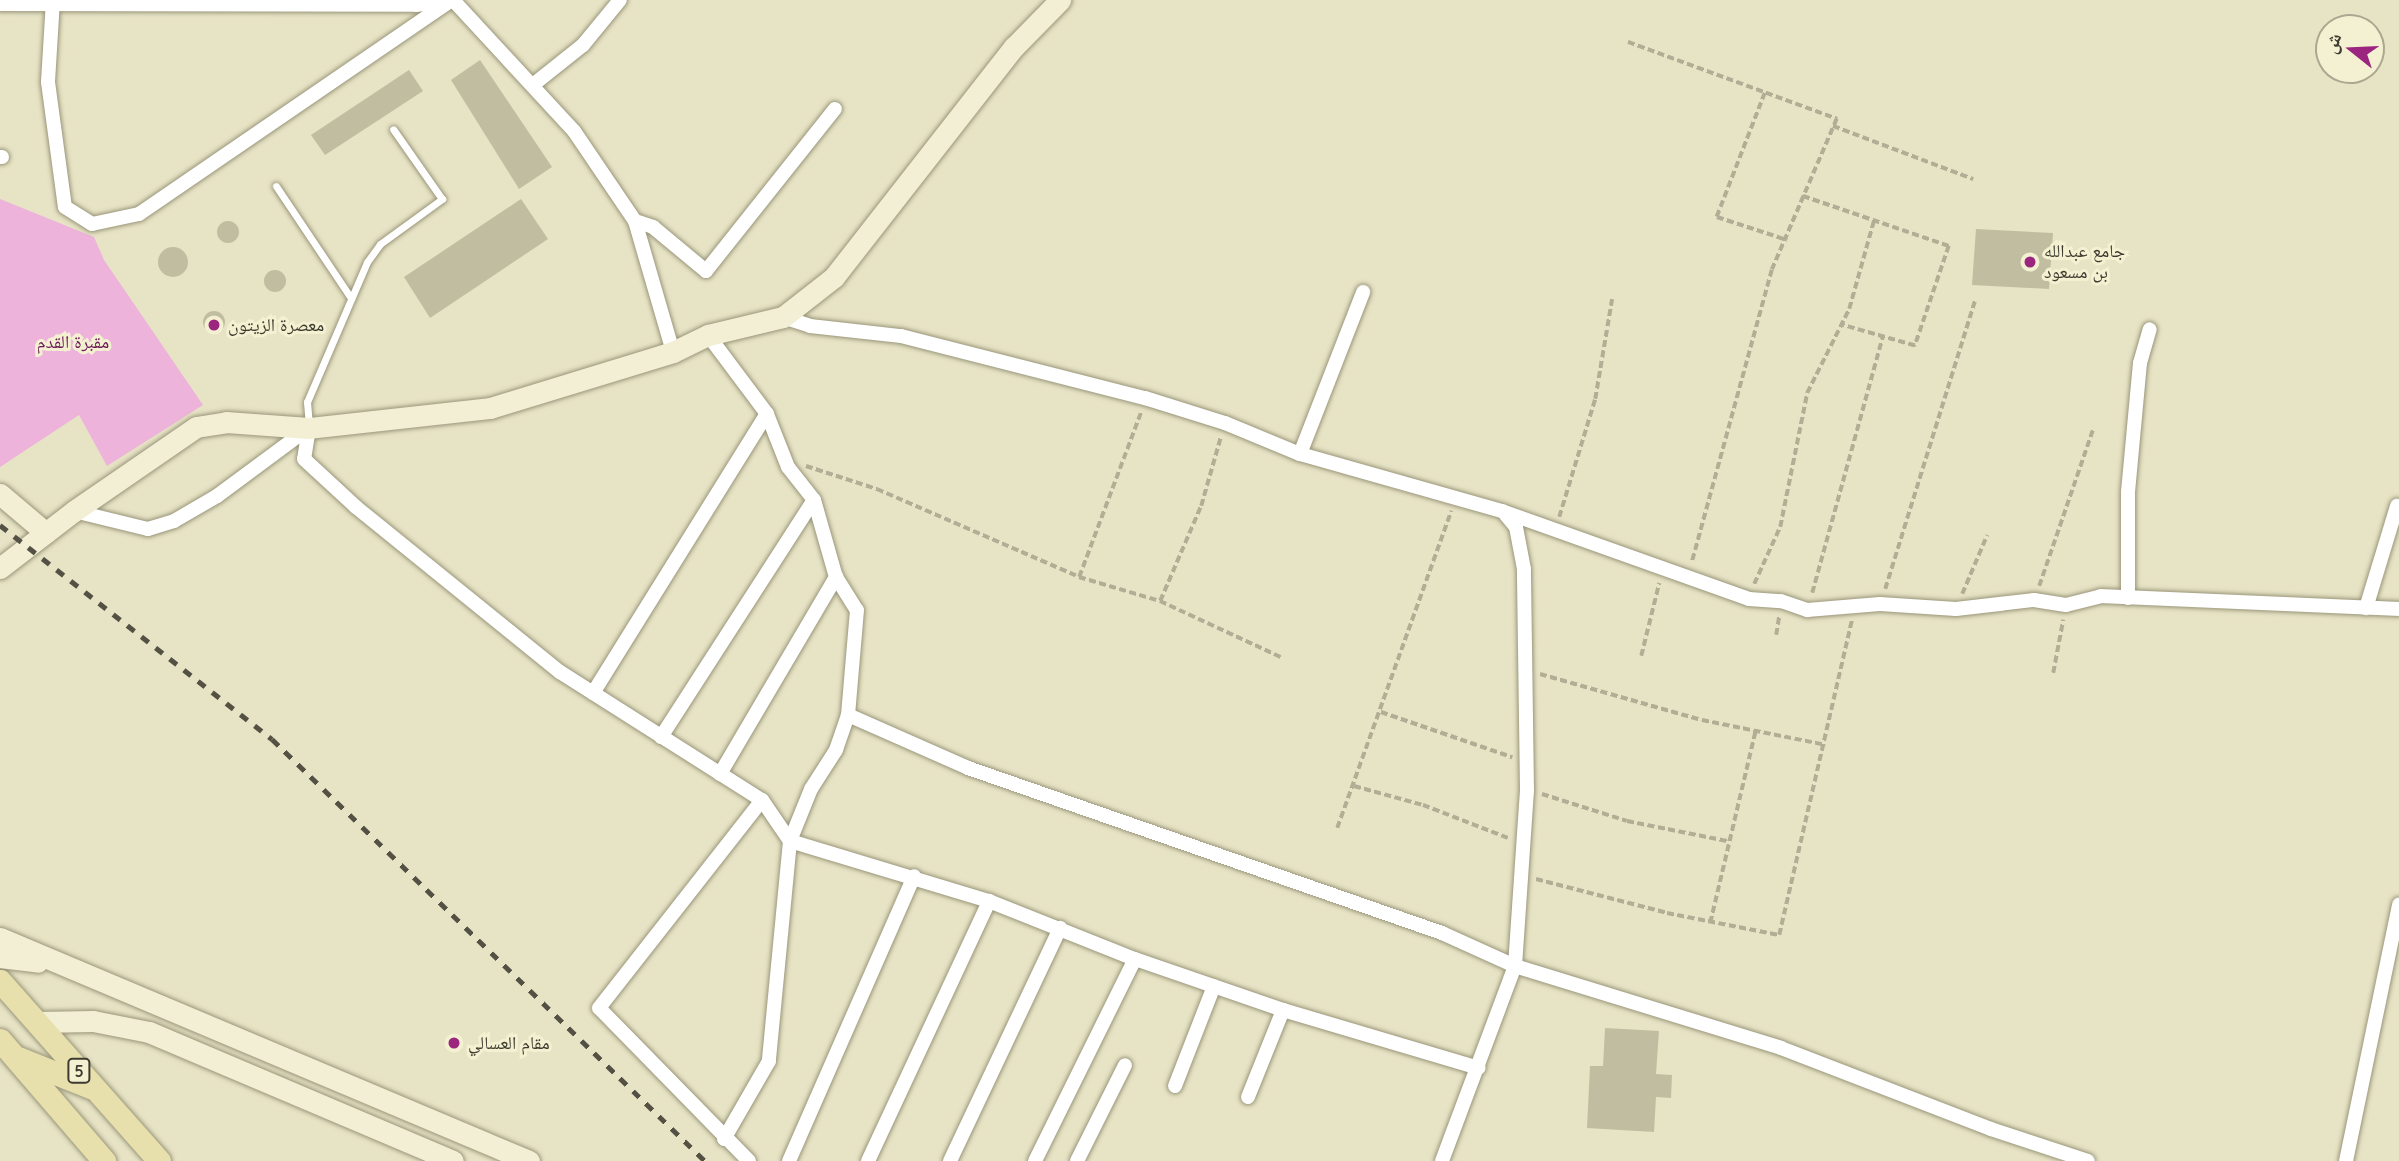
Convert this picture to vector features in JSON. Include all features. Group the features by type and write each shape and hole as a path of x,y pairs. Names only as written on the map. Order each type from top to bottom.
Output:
{"main road":[{"name":"5","path":"0,981 159,1161"},
{"name":"5","path":"7,1048 104,1161"},
{"path":"7,1048 96,1089"}],"street":[{"path":"53,3 48,82 65,207 92,224 139,214 452,0"},
{"path":"0,4 416,5 452,0"},
{"path":"452,0 534,84 574,131 635,221 673,352"},
{"path":"534,84 583,45 620,0"},
{"path":"0,568 74,511 197,427 226,422 309,428 490,408 673,352 708,335 783,317 834,277 1014,47 1060,0"},
{"path":"635,221 653,227 706,271 835,109"},
{"path":"1300,454 1363,292"},
{"path":"783,317 810,326 901,336 1145,398 1225,423 1300,454 1502,511 1662,569 1689,575 1748,599 1781,601 1807,610 1880,604 1956,609 2034,600 2066,605 2101,596 2399,609"},
{"path":"2128,598 2128,492 2140,363 2150,329"},
{"path":"708,335 767,414 788,467 814,500 836,577 857,610 848,715 836,750 811,789 790,841 769,1061 724,1139"},
{"path":"593,693 767,414"},
{"path":"74,511 148,529 174,521 217,496 309,428"},
{"path":"309,428 304,459 377,524 560,672 762,800 790,841 914,876 989,901 1135,959 1283,1010 1479,1068"},
{"path":"0,494 46,533"},
{"path":"661,737 814,500"},
{"path":"2366,608 2397,506"},
{"path":"1442,1161 1479,1068 1514,966 1523,877 1527,791 1524,569 1517,527 1502,511"},
{"path":"720,774 836,577"},
{"path":"848,715 968,768 1442,933 1514,966 1781,1048 1991,1129 2088,1161"},
{"path":"749,1161 724,1139 599,1008 762,800"},
{"path":"789,1161 914,876"},
{"path":"868,1161 989,901"},
{"path":"2346,1161 2399,904"},
{"path":"950,1161 1060,928"},
{"path":"0,938 529,1161"},
{"path":"0,957 57,964"},
{"path":"1035,1161 1135,959"},
{"path":"1175,1086 1214,985"},
{"path":"1248,1097 1283,1010"},
{"path":"37,1023 93,1021 149,1032 453,1161"},
{"path":"1077,1161 1125,1065"}],"lane":[{"path":"309,428 307,402 351,298 380,244 442,199 393,130"},
{"path":"276,186 351,298"}],"path":[{"path":"1628,43 1837,119 1772,270 1689,575"},
{"path":"1765,93 1717,217 1787,240"},
{"path":"1833,126 1973,179"},
{"path":"1803,196 1949,246 1915,346 1842,326"},
{"path":"1748,599 1780,527 1807,393 1842,326 1874,220"},
{"path":"1554,531 1595,400 1612,299"},
{"path":"1880,604 1975,300"},
{"path":"1807,610 1883,336"},
{"path":"1079,577 1145,398"},
{"path":"1160,601 1200,506 1225,423"},
{"path":"2034,600 2094,429"},
{"path":"788,467 812,465 877,489 1079,577 1160,601 1283,658"},
{"path":"1336,828 1381,712 1455,499"},
{"path":"1956,609 1987,535"},
{"path":"1641,656 1662,569"},
{"path":"2053,673 2066,605"},
{"path":"1523,877 1710,923 1779,935 1826,745 1855,606"},
{"path":"1524,672 1755,732 1826,745"},
{"path":"1381,712 1526,759"},
{"path":"1710,923 1727,841 1755,732"},
{"path":"1354,786 1423,805 1525,842"},
{"path":"1527,791 1660,829 1727,841"}],"green space":[{"name":"مقبرة القدم","path":"0,199 94,237 104,260 203,405 107,466 79,415 0,467"}],"building":[{"path":"480,60 552,167 519,189 451,80"},
{"path":"409,70 423,91 325,155 311,135"},
{"path":"521,199 548,239 430,318 404,277"},
{"path":"228,221 236,224 239,232 236,240 228,243 220,240 217,232 220,224"},
{"path":"1976,229 2053,233 2049,289 1972,285"},
{"path":"173,247 184,251 188,262 184,273 173,277 162,273 158,262 162,251"},
{"path":"275,270 283,273 286,281 283,289 275,292 267,289 264,281 267,273"},
{"path":"214,311 222,314 225,322 222,330 214,333 206,330 203,322 206,314"},
{"path":"1605,1028 1659,1031 1656,1074 1672,1075 1671,1098 1656,1097 1654,1132 1587,1128 1590,1066 1603,1066"}],"railway":[{"path":"0,525 272,739 705,1161"}],"place":[{"name":"جامع عبدالله بن مسعود","path":"2030,262"},
{"name":"معصرة الزيتون","path":"214,325"},
{"name":"مقام العسالي","path":"454,1043"}]}
